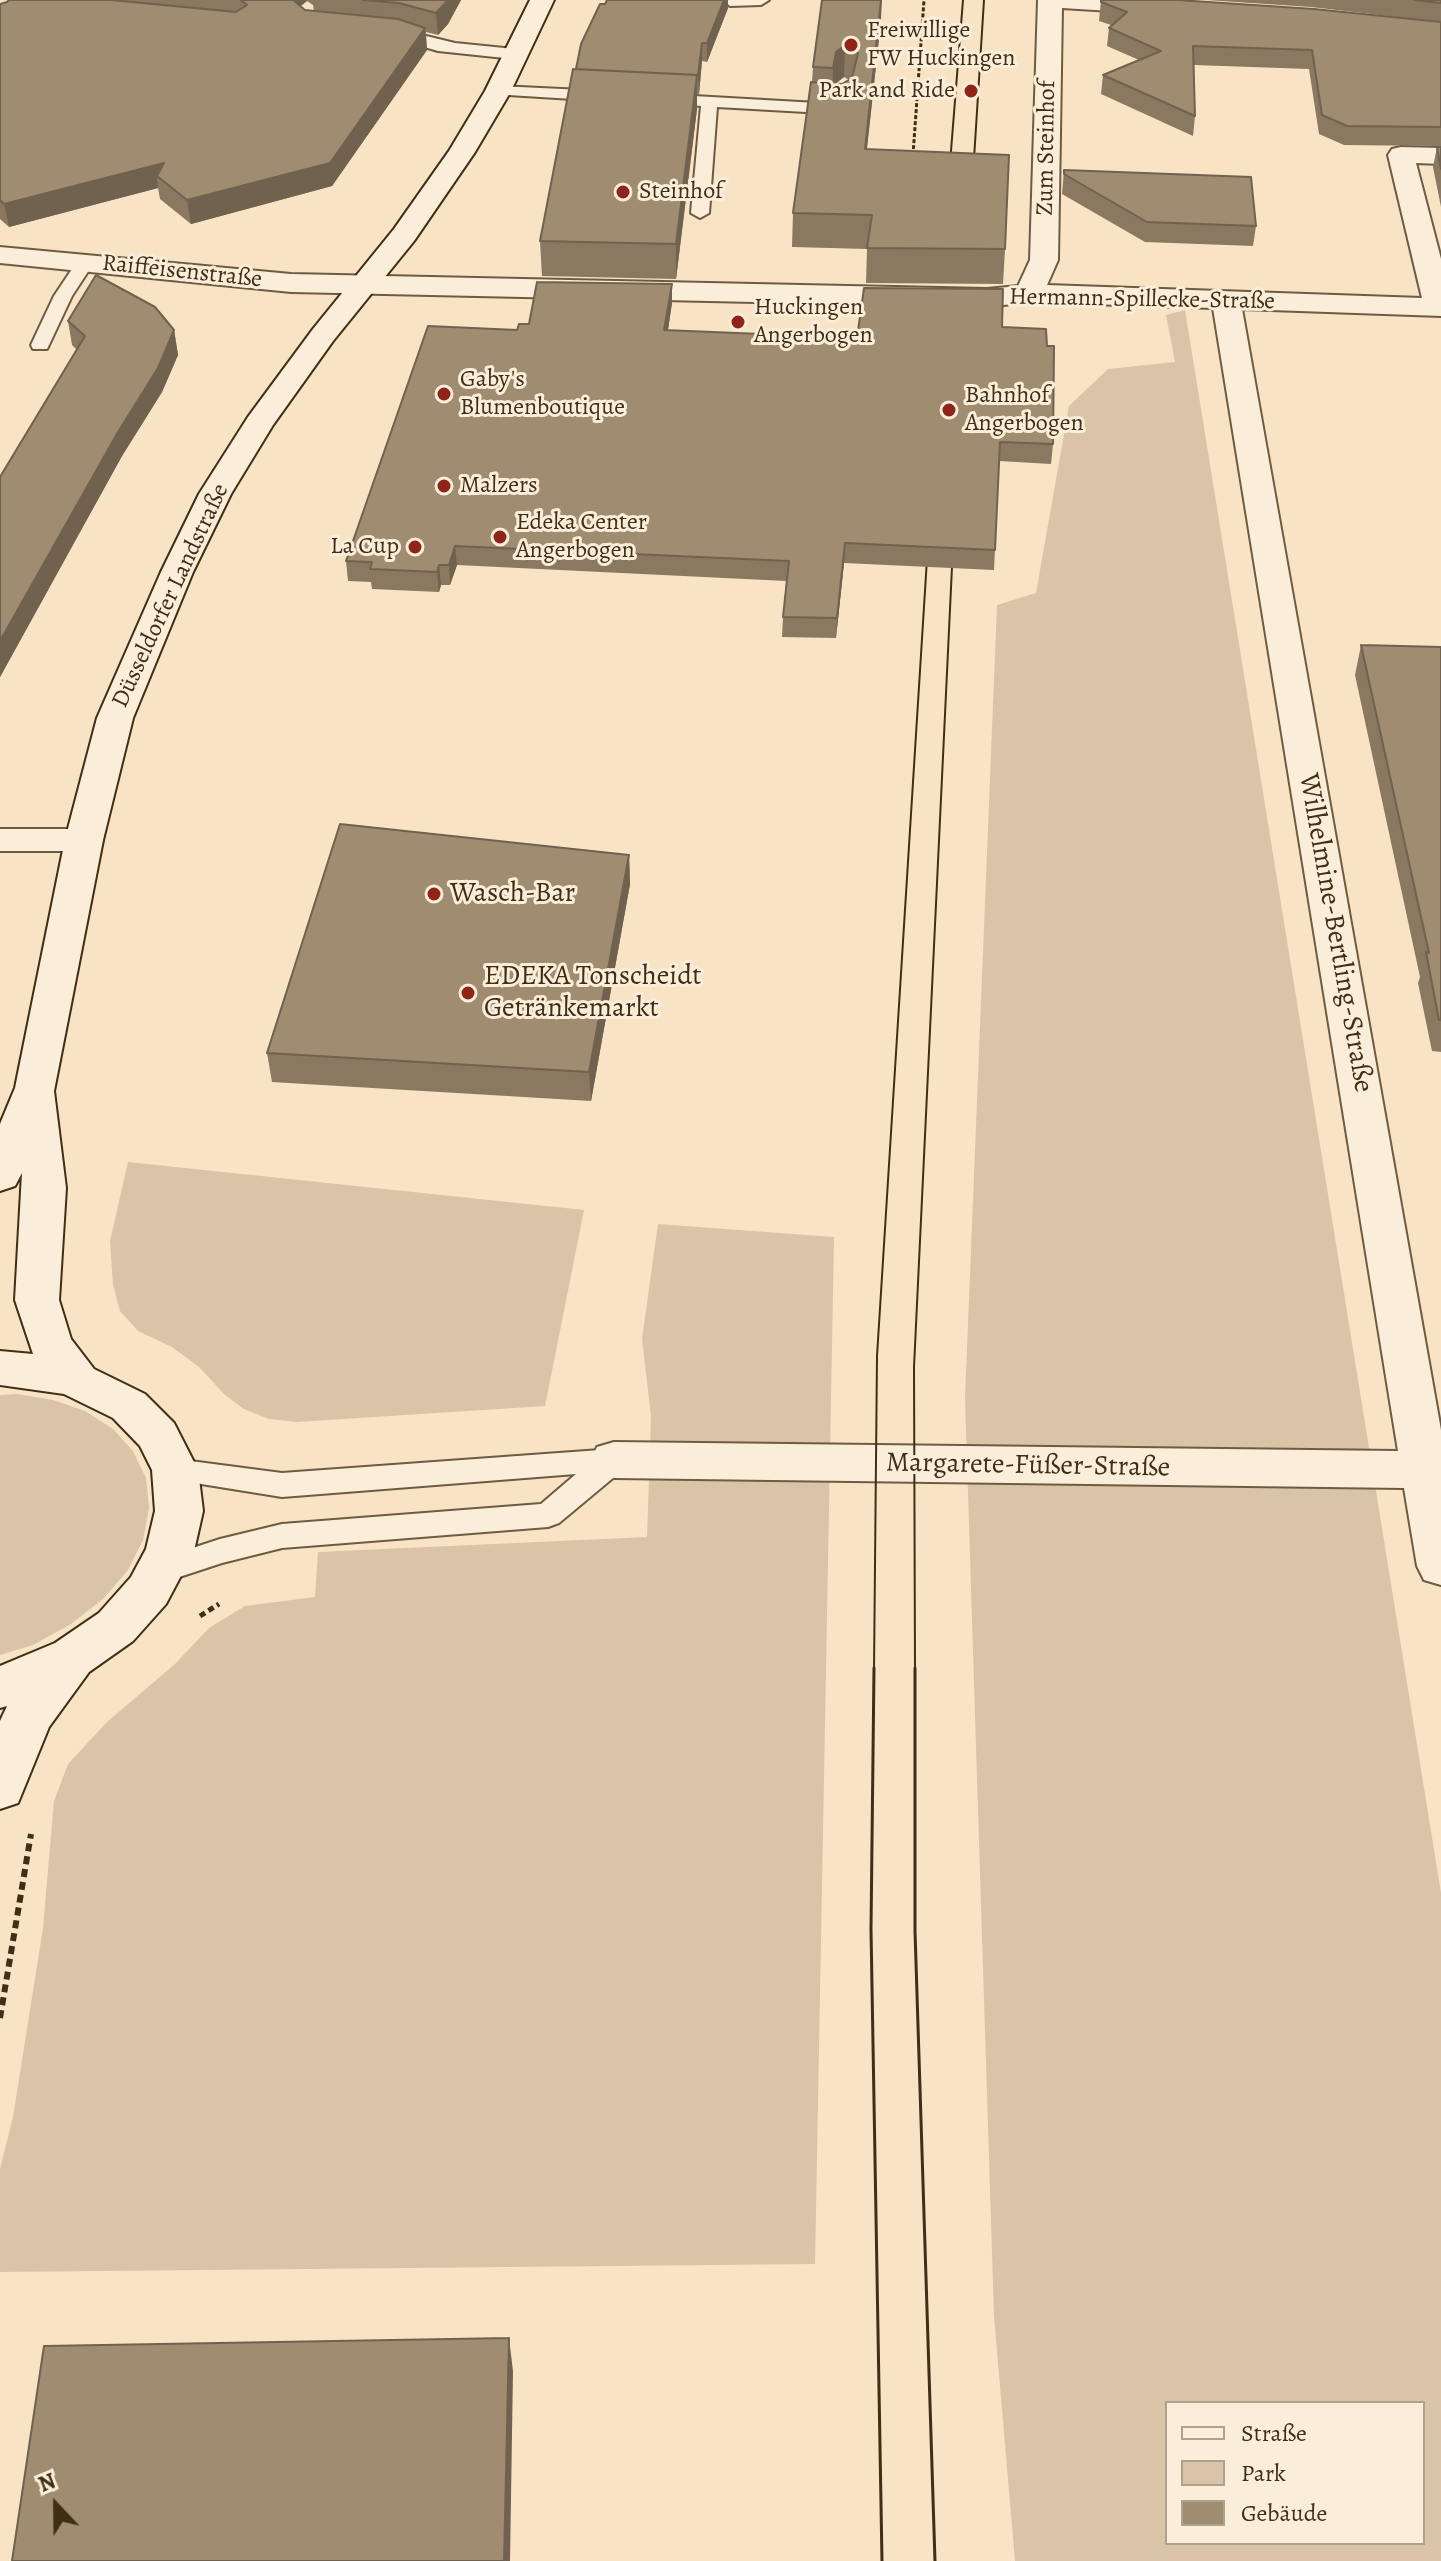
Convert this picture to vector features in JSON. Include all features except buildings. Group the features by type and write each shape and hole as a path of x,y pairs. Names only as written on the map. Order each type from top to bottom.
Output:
{"street":[{"name":"Düsseldorfer Landstraße","path":"0,1176 35,1088 84,840 115,718 177,572 215,494 288,382 427,203 498,91 542,0"},
{"path":"1050,0 1189,9"},
{"name":"Zum Steinhof","path":"1029,293 1044,260 1050,0"},
{"name":"Hermann-Spillecke-Straße","path":"365,283 987,298 1029,293 1440,307 1401,155 1441,156"},
{"name":"Raiffeisenstraße","path":"0,255 86,261 260,281 365,283"},
{"name":"Wilhelmine-Bertling-Straße","path":"1226,301 1376,1173 1432,1470 1441,1566"},
{"path":"0,840 84,840"},
{"name":"Düsseldorfer Landstraße","path":"35,1088 45,1188 37,1300 50,1344 78,1381"},
{"path":"0,1368 46,1372 78,1381 129,1406 158,1435 175,1470 179,1511 170,1551 149,1590 116,1627 73,1657 23,1681 0,1687"},
{"name":"Margarete-Füßer-Straße","path":"614,1460 1432,1470"},
{"path":"16,1804 27,1717 73,1657"}],"lane":[{"path":"730,1 761,0"},
{"path":"374,35 514,54"},
{"path":"649,99 841,109 846,85"},
{"path":"498,91 619,97"},
{"path":"700,213 709,102"},
{"path":"40,345 63,296 86,261"},
{"path":"175,1470 282,1485 614,1460"},
{"path":"158,1572 220,1551 282,1536 548,1515 614,1460"}],"path":[{"path":"913,156 924,0"},
{"path":"191,1625 223,1602"},
{"path":"0,2018 16,1804"}],"green space":[{"path":"1185,310 1441,1893 1441,2561 1015,2561 994,2316 965,1398 997,605 1036,593 1069,406 1108,369 1175,362 1166,315"},
{"path":"128,1162 584,1210 545,1406 297,1422 269,1419 244,1409 225,1395 199,1367 172,1347 138,1331 120,1311 113,1285 110,1241"},
{"path":"658,1224 834,1237 815,2264 0,2272 0,2169 13,2117 43,1928 54,1801 68,1764 107,1722 175,1664 209,1628 245,1606 315,1597 318,1552 647,1537 651,1416 642,1339"},
{"path":"17,1394 53,1400 85,1411 113,1429 133,1451 146,1478 149,1508 143,1540 128,1570 103,1599 71,1624 33,1645 0,1655 0,1395"}],"tram line":[{"path":"949,176 963,0"},
{"path":"973,175 984,0"},
{"path":"874,1670 877,1356 928,543"},
{"path":"915,1670 914,1367 953,546"},
{"path":"874,1668 871,1929 882,2561"},
{"path":"915,1670 915,1931 935,2561"}],"place":[{"name":"Freiwillige FW Huckingen","path":"851,45"},
{"name":"Park and Ride","path":"971,91"},
{"name":"Steinhof","path":"623,192"},
{"name":"Huckingen Angerbogen","path":"738,322"},
{"name":"Gaby's Blumenboutique","path":"444,394"},
{"name":"Bahnhof Angerbogen","path":"949,410"},
{"name":"Malzers","path":"444,486"},
{"name":"Edeka Center Angerbogen","path":"500,537"},
{"name":"La Cup","path":"415,547"},
{"name":"Wasch-Bar","path":"434,894"},
{"name":"EDEKA Tonscheidt Getränkemarkt","path":"468,993"}]}
